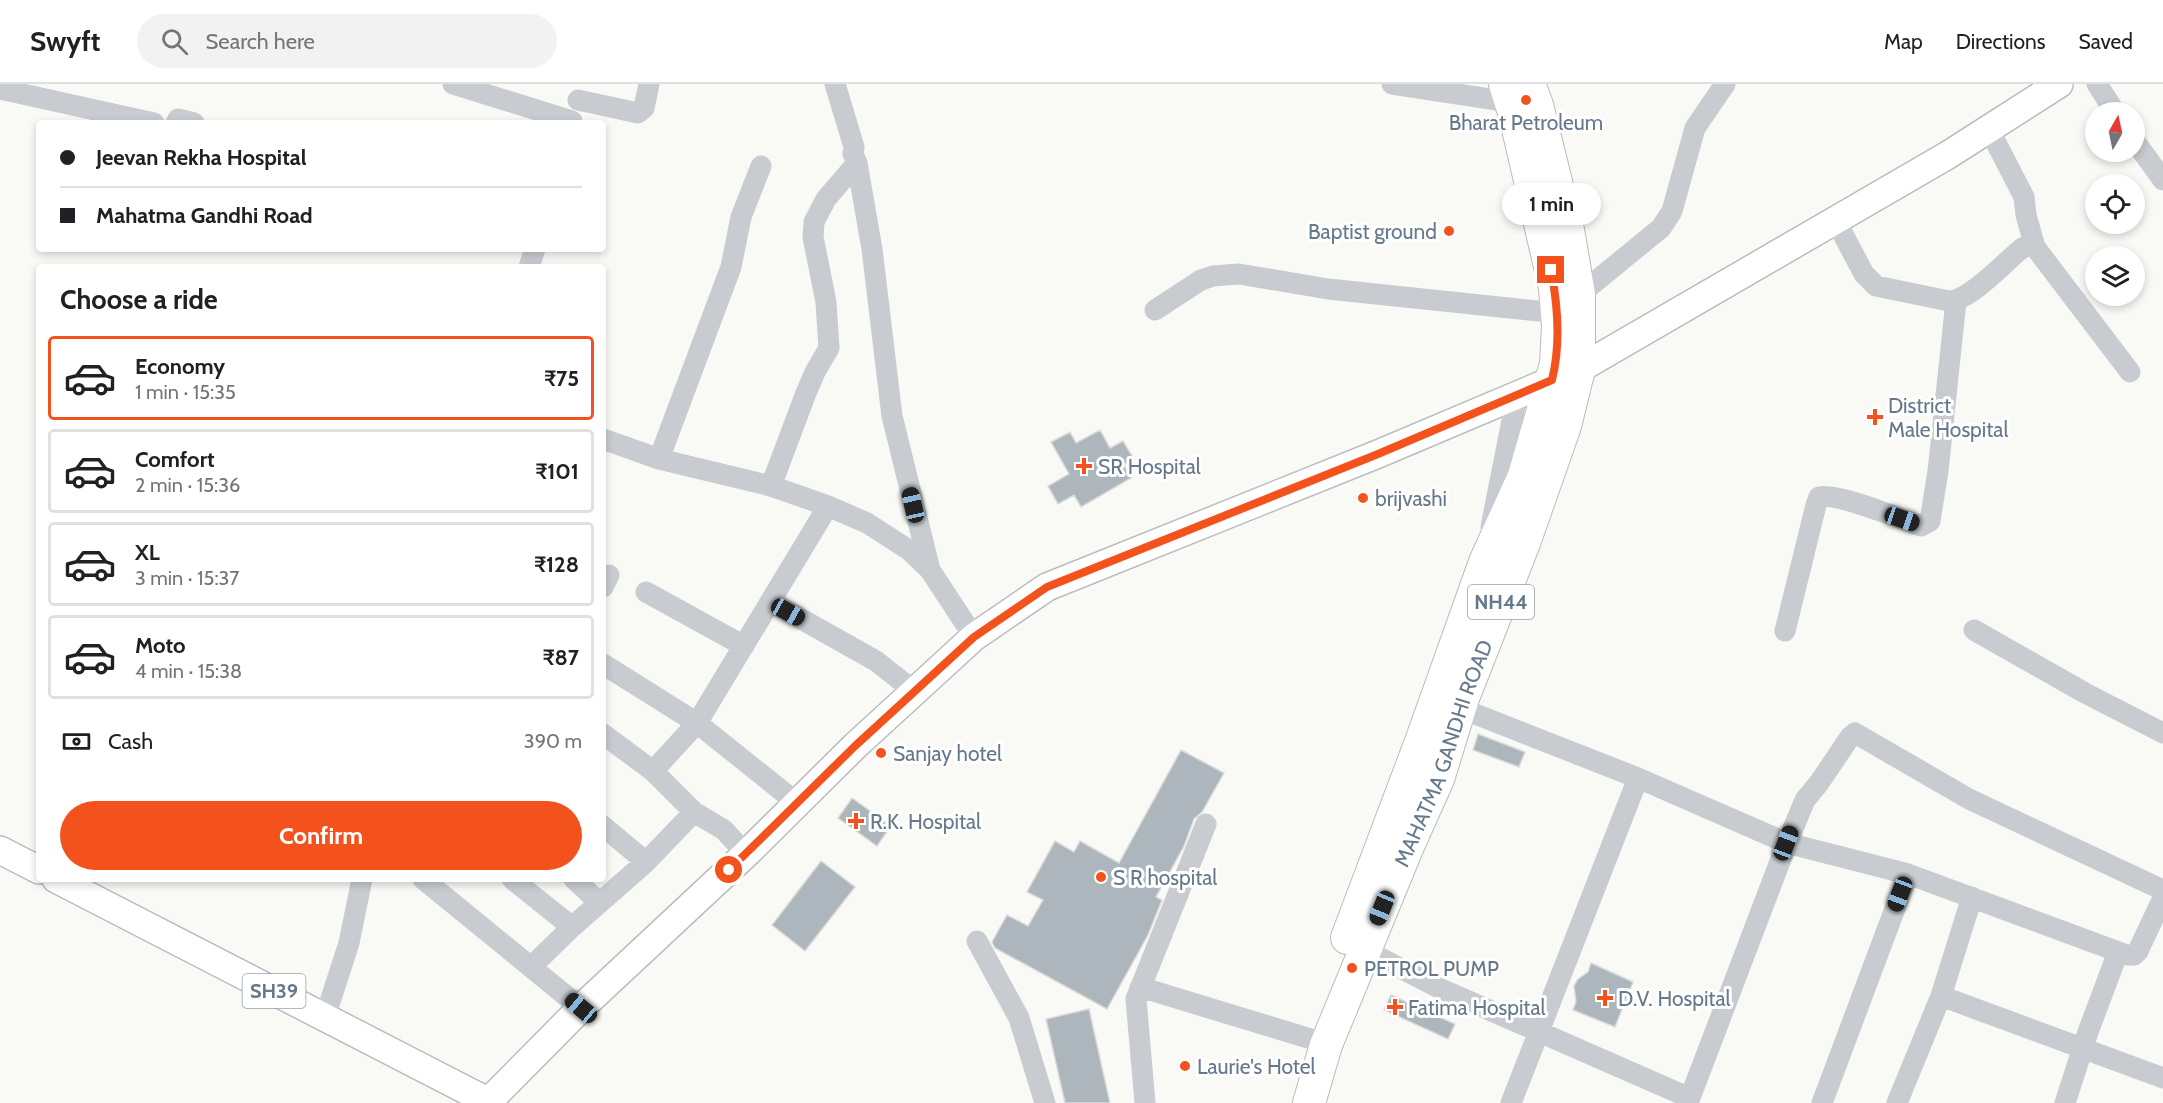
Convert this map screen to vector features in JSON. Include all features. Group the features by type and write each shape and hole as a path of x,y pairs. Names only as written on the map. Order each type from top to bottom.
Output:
{"highway":[{"name":"MAHATMA GANDHI ROAD","path":"1309,1103 1326,1044 1437,779 1460,708 1524,543 1565,426 1568,230 1552,174 1537,105 1515,90"},
{"name":"MAHATMA GANDHI ROAD","path":"1290,1103 1331,978 1422,739 1483,569 1566,375"}],"main road":[{"path":"489,1102 581,1008 746,854 855,746 974,637 1047,587 1378,454 1566,375 1836,221 2059,84"},
{"path":"0,850 36,868"},
{"name":"SH39","path":"62,882 489,1102"}],"street":[{"path":"453,84 566,120"},
{"path":"573,120 580,92 638,113 644,108 649,84"},
{"path":"835,84 854,147 853,154 857,163 874,260 892,417 930,570"},
{"path":"1392,84 1515,90"},
{"path":"1155,310 1202,280 1213,276 1239,274 1328,289 1568,304 1668,220 1695,128 1725,84"},
{"path":"2097,84 2109,102"},
{"path":"0,88 141,120"},
{"path":"1989,129 2024,197 2026,215 2035,247 2130,372"},
{"path":"2145,155 2163,180"},
{"path":"771,486 806,393 829,348 826,302 813,237 814,222 826,199 857,163"},
{"path":"659,459 731,267 741,217 761,166"},
{"path":"1836,221 1864,274 1876,286 1956,301 2021,249 2027,246 2035,247"},
{"path":"1785,631 1819,497 1826,495 1921,526 1930,521 1938,471 1956,301"},
{"path":"1483,569 1517,395"},
{"path":"606,440 659,459 771,486 828,506 867,523 909,550 930,570 974,637"},
{"path":"653,771 697,723 828,506"},
{"path":"646,592 744,646"},
{"path":"771,602 876,661 914,692"},
{"path":"1974,630 2085,693 2163,733"},
{"path":"606,666 697,723 797,803"},
{"path":"1460,708 1638,778 1786,843 1908,874 2118,952 2134,956 2163,898"},
{"path":"1361,961 1439,988 1539,1030 1689,1100 1786,843 1805,800 1820,783 1850,737 1855,733 1969,799 2163,890"},
{"path":"606,736 653,771 694,812 724,830 746,854"},
{"path":"1510,1103 1638,778"},
{"path":"531,967 572,927 646,862 694,812"},
{"path":"1145,1103 1136,1004 1140,987 1206,824"},
{"path":"606,829 646,862"},
{"path":"1822,1103 1908,874"},
{"path":"325,1017 349,943 361,882"},
{"path":"427,882 581,1008"},
{"path":"516,882 572,927"},
{"path":"577,882 600,903"},
{"path":"1897,1103 1941,996 1972,897"},
{"path":"977,941 1019,1018 1045,1103"},
{"path":"2066,1103 2118,952"},
{"path":"1140,987 1311,1039"},
{"path":"1941,996 2163,1078"}],"building":[{"path":"1100,430 1110,448 1123,441 1134,459 1124,465 1131,478 1081,507 1074,495 1058,504 1048,486 1069,474 1051,442 1070,432 1076,443"},
{"path":"1478,734 1525,752 1519,767 1473,750"},
{"name":"S R hospital","path":"1181,750 1224,773 1202,812 1194,819 1184,846 1156,897 1162,900 1148,935 1107,1009 995,948 992,942 1007,915 1028,926 1043,900 1027,892 1055,841 1074,852 1080,841 1119,863"},
{"path":"852,798 891,826 877,846 838,818"},
{"path":"821,861 855,887 805,951 772,925"},
{"path":"1591,963 1633,982 1615,1027 1573,1010 1576,1002 1574,986 1578,979 1588,972"},
{"path":"1391,995 1455,1024 1448,1039 1384,1010"},
{"path":"1089,1009 1110,1103 1065,1103 1046,1019"}],"place":[{"name":"Bharat Petroleum","path":"1526,100"},
{"name":"Baptist ground","path":"1449,231"},
{"name":"District Male Hospital","path":"1875,417"},
{"name":"SR Hospital","path":"1084,466"},
{"name":"brijvashi","path":"1363,498"},
{"name":"Sanjay hotel","path":"881,753"},
{"name":"R.K. Hospital","path":"856,821"},
{"name":"S R hospital","path":"1101,877"},
{"name":"PETROL PUMP","path":"1352,968"},
{"name":"D.V. Hospital","path":"1605,998"},
{"name":"Fatima Hospital","path":"1395,1007"},
{"name":"Laurie's Hotel","path":"1185,1066"}],"route":[{"path":"729,870 855,746 974,637 1047,587 1378,454 1552,380 1556,364 1558,326 1551,270"}]}
